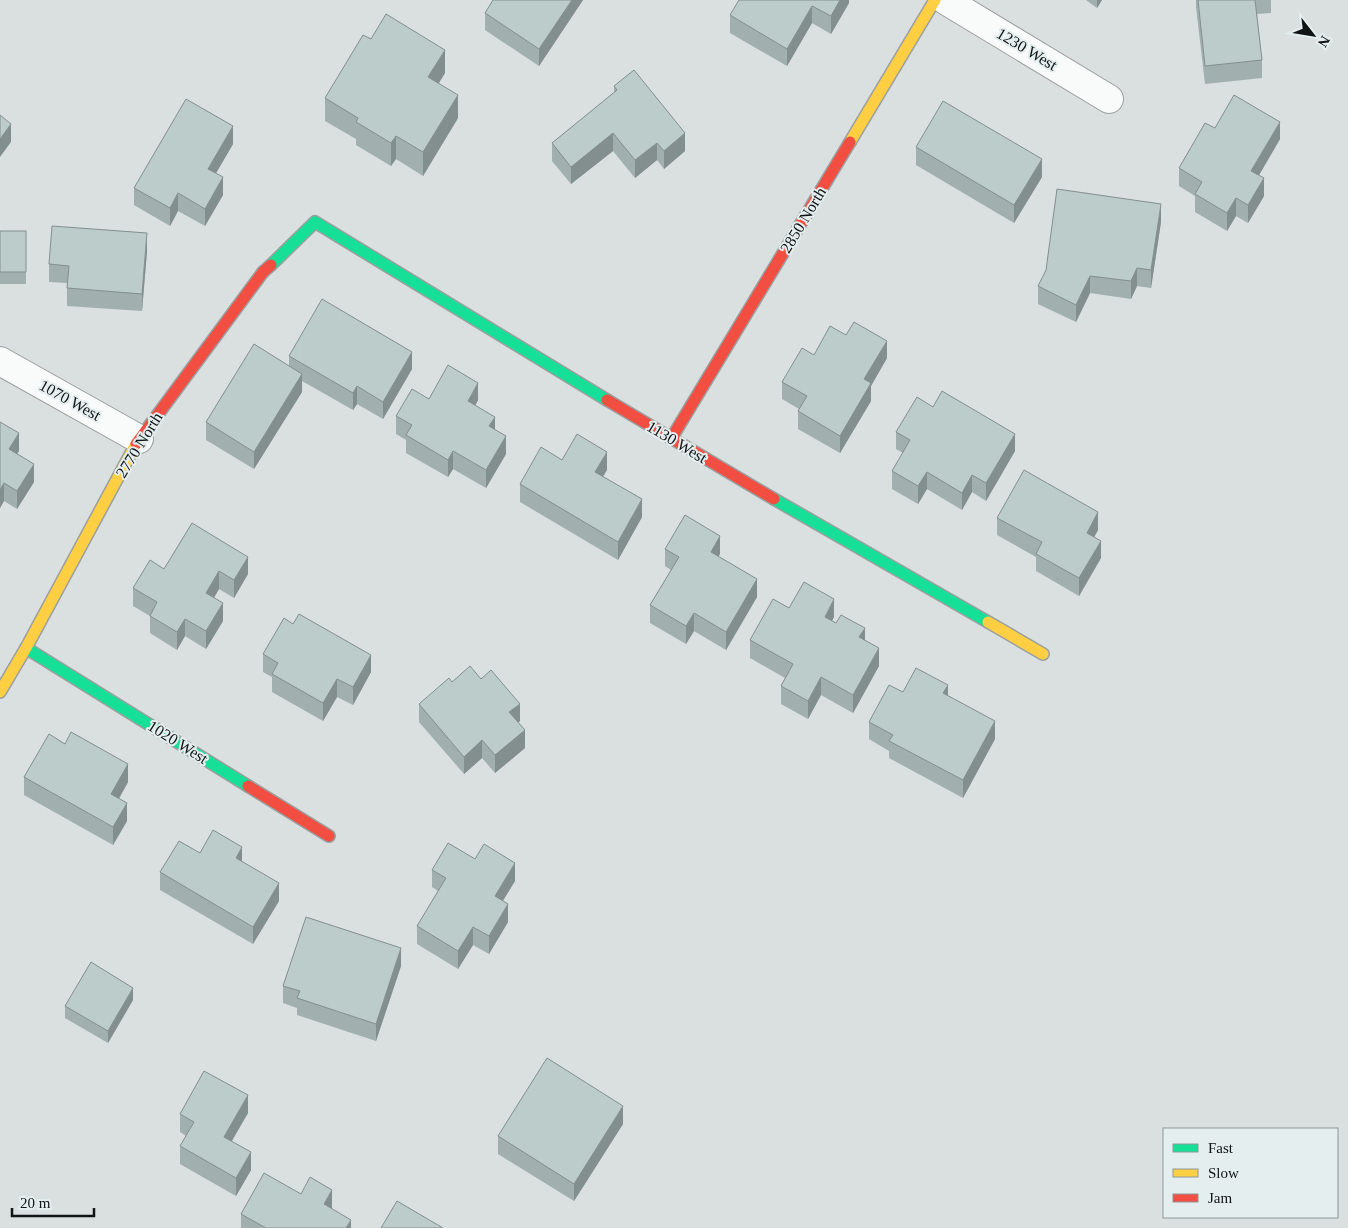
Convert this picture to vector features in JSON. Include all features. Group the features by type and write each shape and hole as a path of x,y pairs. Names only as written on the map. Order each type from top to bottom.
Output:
{"street":[{"name":"2850 North","path":"671,439 935,0"},
{"name":"1230 West","path":"945,0 1110,99"},
{"name":"1130 West","path":"315,222 671,439 1043,654"},
{"name":"2770 North","path":"0,692 26,648 139,439 263,272 315,222"},
{"name":"1070 West","path":"0,361 139,439"},
{"name":"1020 West","path":"26,648 330,836"}],"building":[{"path":"493,0 572,0 539,49 485,13"},
{"path":"739,0 840,0 831,16 812,6 787,49 730,15"},
{"path":"1198,0 1255,0 1262,60 1205,66"},
{"path":"386,14 445,50 428,77 458,95 423,152 396,136 391,143 356,122 358,118 325,98 363,35 371,39"},
{"path":"634,70 685,133 664,151 657,143 635,160 613,133 571,167 552,143 617,90 614,86"},
{"path":"1234,95 1280,122 1251,171 1264,178 1248,205 1236,198 1227,213 1195,194 1202,182 1179,168 1205,123 1215,128"},
{"path":"186,99 233,126 208,169 223,177 205,209 178,193 170,208 134,188"},
{"path":"943,101 1042,159 1014,205 916,147"},
{"path":"0,115 11,124 0,139"},
{"path":"1057,189 1161,204 1151,270 1137,268 1131,281 1090,276 1076,305 1038,286 1046,270"},
{"path":"52,226 147,233 142,294 67,288 69,266 49,264"},
{"path":"0,231 26,231 26,272 0,272"},
{"path":"322,299 412,352 383,402 357,386 353,393 289,356"},
{"path":"854,322 887,341 864,379 871,383 840,436 798,411 807,396 782,382 802,348 814,355 830,326 846,335"},
{"path":"254,344 302,374 254,452 206,422"},
{"path":"448,365 478,383 468,401 495,417 489,426 506,436 486,470 453,451 448,460 406,435 412,425 396,416 412,389 429,399"},
{"path":"942,391 1015,434 986,483 972,475 962,493 927,472 918,486 892,471 910,440 896,432 917,397 933,407"},
{"path":"0,422 19,433 9,449 34,464 17,491 4,483 0,490"},
{"path":"577,434 607,452 595,472 642,499 618,542 520,484 541,447 562,460"},
{"path":"1024,470 1098,512 1087,533 1101,541 1079,578 1036,554 1042,542 997,518"},
{"path":"685,515 720,536 711,552 757,579 726,632 694,613 686,626 650,605 679,557 665,549"},
{"path":"192,523 248,557 234,580 219,571 206,593 223,603 206,631 185,619 177,632 150,616 157,602 133,588 150,560 164,569"},
{"path":"804,582 834,599 825,617 836,623 841,615 865,628 859,637 879,648 853,695 821,677 808,701 781,686 793,664 750,640 773,599 789,608"},
{"path":"299,614 371,655 353,687 337,679 323,703 272,674 278,663 263,654 284,618 293,624"},
{"path":"470,666 481,679 491,670 520,704 509,712 525,730 495,755 482,740 464,757 419,704 449,678 452,682"},
{"path":"916,668 948,685 943,693 995,721 963,780 889,741 893,735 869,722 889,685 903,692"},
{"path":"71,732 128,764 111,794 127,803 113,827 24,777 49,734 65,744"},
{"path":"213,830 242,847 236,858 279,883 253,927 160,872 179,841 200,853"},
{"path":"448,843 475,859 484,844 515,863 495,896 508,904 489,936 473,927 458,951 417,926 446,878 432,870"},
{"path":"306,917 401,948 376,1024 297,998 300,991 283,986"},
{"path":"91,962 133,988 108,1031 65,1006"},
{"path":"547,1058 623,1106 574,1184 498,1136"},
{"path":"204,1071 248,1095 224,1137 251,1152 236,1178 180,1146 194,1122 180,1114"},
{"path":"264,1173 301,1194 310,1177 332,1190 324,1204 351,1220 346,1228 266,1228 241,1214"},
{"path":"397,1201 443,1228 381,1228"}],"traffic: fast":[{"path":"271,265 315,222 607,400"},
{"path":"774,499 988,622"},
{"path":"26,648 248,786"}],"traffic: slow":[{"path":"850,142 935,0"},
{"path":"0,692 26,648 136,444"},
{"path":"988,622 1043,654"}],"traffic: jam":[{"path":"671,439 850,142"},
{"path":"136,444 263,272 271,265"},
{"path":"607,400 774,499"},
{"path":"248,786 329,836"}]}
